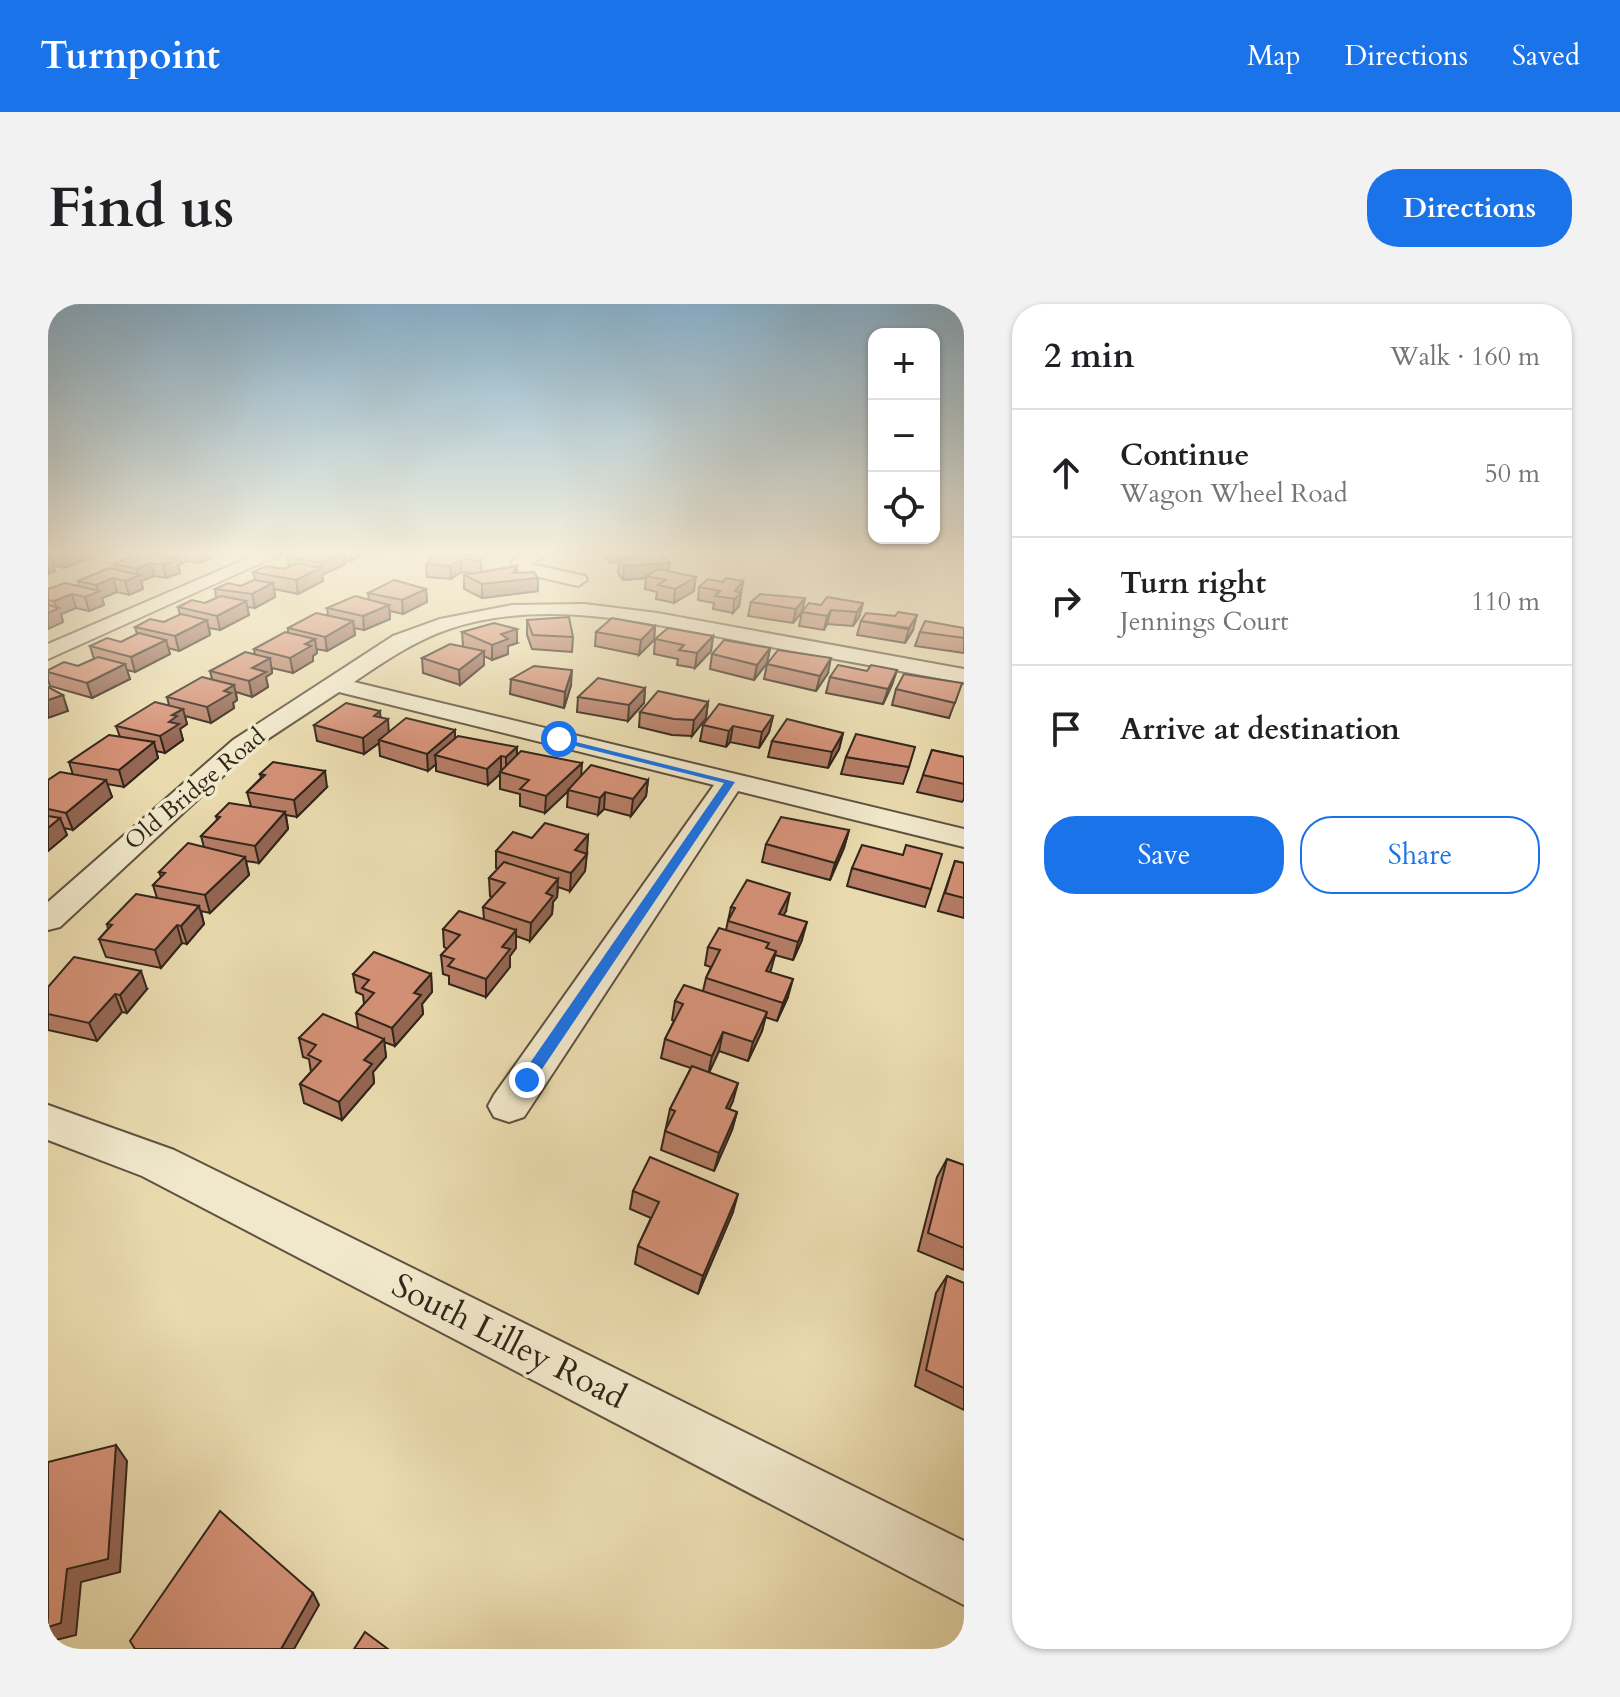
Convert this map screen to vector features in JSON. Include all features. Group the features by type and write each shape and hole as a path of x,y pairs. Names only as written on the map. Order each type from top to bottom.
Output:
{"street":[{"path":"48,652 131,616"},
{"name":"Old Bridge Road","path":"48,920 216,765 401,641 436,627 489,616"},
{"name":"Old Bridge Road","path":"631,616 964,676"},
{"path":"335,684 964,838"},
{"path":"509,1106 730,782"},
{"name":"South Lilley Road","path":"48,1122 158,1163 964,1574"}],"building":[{"path":"177,616 207,620 175,636 135,627 150,619 164,622"},
{"path":"311,616 353,621 325,637 288,628"},
{"path":"864,616 917,616 909,628 861,621"},
{"path":"569,617 573,637 533,635 527,620"},
{"path":"612,618 655,626 641,640 596,632"},
{"path":"925,621 964,628 964,638 920,632"},
{"path":"494,623 517,629 501,634 508,639 492,645 462,632"},
{"path":"668,628 713,636 697,653 679,650 684,645 655,639"},
{"path":"285,632 315,639 305,644 311,646 290,658 254,649"},
{"path":"139,633 166,640 131,657 90,646 107,638 121,642"},
{"path":"724,640 770,648 757,665 712,654"},
{"path":"450,644 484,651 459,670 422,658"},
{"path":"778,650 831,658 820,676 767,664"},
{"path":"245,652 270,658 252,668 266,672 249,681 210,671"},
{"path":"98,657 125,664 87,683 48,672 64,662 78,666"},
{"path":"838,665 867,671 871,665 897,670 888,689 830,677"},
{"path":"534,666 572,670 565,692 511,679"},
{"path":"904,674 962,683 955,703 896,689"},
{"path":"202,677 234,685 224,691 231,693 207,707 167,697"},
{"path":"598,678 645,688 629,705 578,697"},
{"path":"48,687 63,695 48,700"},
{"path":"658,691 708,702 694,720 640,712"},
{"path":"155,702 183,709 172,715 177,716 169,722 179,724 160,736 116,726"},
{"path":"346,703 380,711 374,716 388,719 363,738 314,725"},
{"path":"719,704 773,716 762,732 733,726 729,731 703,725"},
{"path":"406,718 455,730 427,754 379,740"},
{"path":"787,719 843,733 832,752 772,741"},
{"path":"856,734 915,747 909,767 846,757"},
{"path":"109,735 154,742 119,770 69,762"},
{"path":"458,736 517,747 487,769 435,755"},
{"path":"932,750 964,757 964,784 923,775"},
{"path":"521,751 582,763 546,796 520,789 529,780 500,772"},
{"path":"273,762 325,771 294,800 247,792 265,775 260,774"},
{"path":"591,765 648,780 633,799 605,792 600,798 568,790"},
{"path":"60,772 106,780 66,813 48,809 48,780"},
{"path":"229,803 285,812 255,846 201,836"},
{"path":"48,816 60,818 48,828"},
{"path":"781,817 849,830 835,863 766,844"},
{"path":"545,823 588,835 575,850 587,854 571,873 496,851 513,832 532,838"},
{"path":"188,843 245,857 205,895 153,885 165,873 159,872"},
{"path":"862,845 903,855 906,845 942,854 931,889 852,868"},
{"path":"955,861 964,863 964,898 945,893"},
{"path":"504,862 558,879 546,893 553,896 531,923 483,907 505,883 489,878"},
{"path":"747,880 790,893 779,914 807,922 798,942 728,921 735,908 731,907"},
{"path":"136,894 199,906 155,950 99,939 112,925 107,924"},
{"path":"459,911 516,930 502,947 510,949 486,979 448,966 454,959 441,955 460,935 443,929"},
{"path":"719,928 769,943 766,948 776,951 766,971 793,979 783,1003 706,978 720,950 708,947"},
{"path":"374,952 431,974 414,993 421,995 392,1028 356,1013 374,993 362,988 369,980 353,974"},
{"path":"74,957 141,971 89,1023 48,1014 48,987"},
{"path":"684,985 767,1012 753,1042 723,1032 712,1056 665,1039 683,1004 675,1001"},
{"path":"323,1014 384,1039 364,1060 372,1064 339,1102 300,1084 321,1061 308,1055 316,1045 299,1038"},
{"path":"692,1066 738,1083 726,1108 737,1112 719,1153 665,1131 675,1111 670,1109"},
{"path":"650,1157 738,1194 703,1276 638,1246 659,1202 633,1191"},
{"path":"947,1159 964,1165 964,1248 928,1233"},
{"path":"947,1276 964,1283 964,1388 926,1370"},
{"path":"116,1445 108,1559 67,1569 61,1623 48,1627 48,1462"},
{"path":"220,1511 313,1593 281,1649 135,1649 130,1641"},
{"path":"365,1632 388,1649 354,1649"}],"route":[{"path":"527,1080 730,782 559,739"}]}
